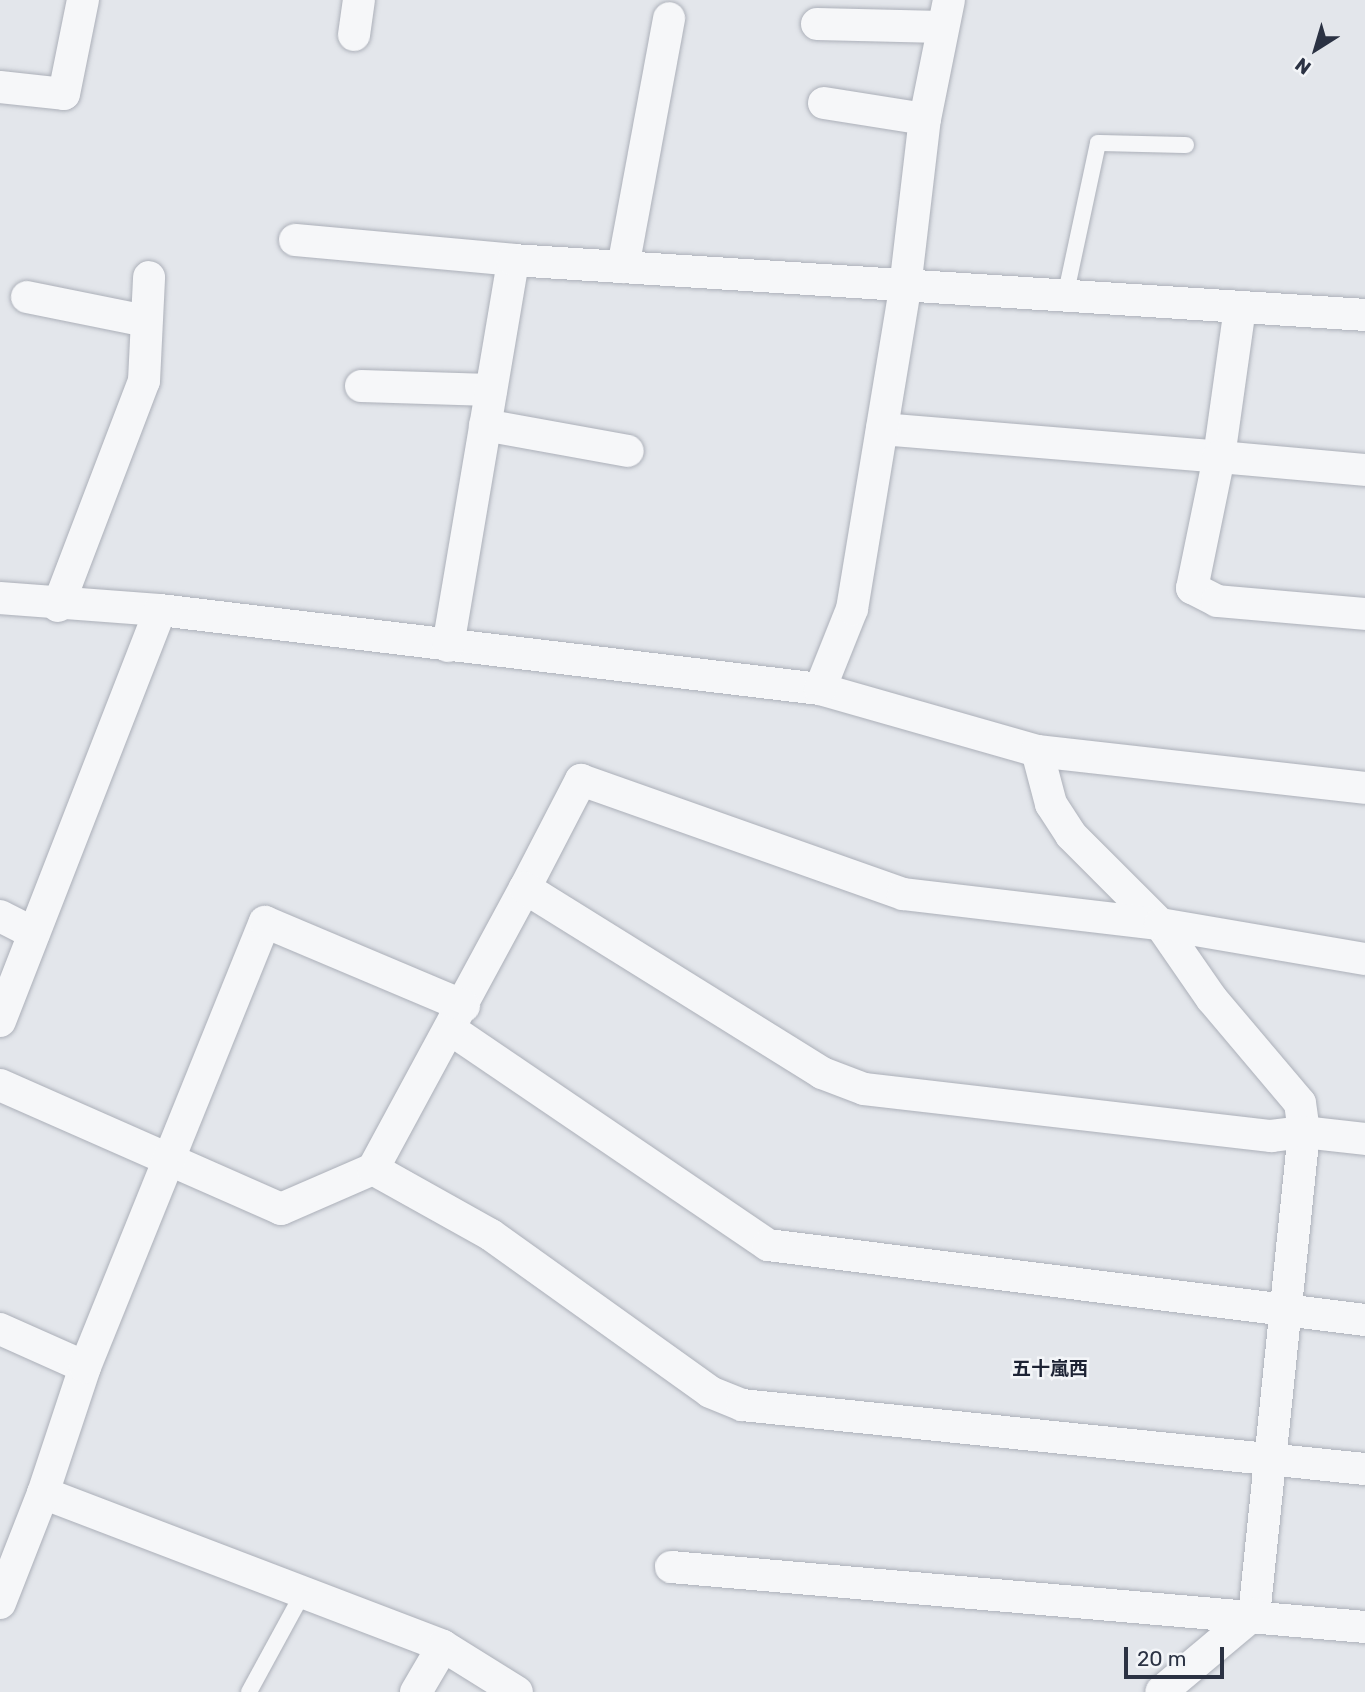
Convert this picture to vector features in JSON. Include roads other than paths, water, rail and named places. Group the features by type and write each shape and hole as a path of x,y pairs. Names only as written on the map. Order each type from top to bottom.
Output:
{"street":[{"path":"0,88 64,94 83,0"},
{"path":"354,35 359,0"},
{"path":"817,24 946,13 925,119 905,288 852,609 820,689"},
{"path":"623,267 669,18"},
{"path":"824,103 925,119"},
{"path":"295,240 513,260 905,288 1240,307 1363,308"},
{"path":"448,646 513,260"},
{"path":"58,606 144,381 149,277"},
{"path":"27,298 146,321"},
{"path":"1240,307 1219,457 1192,587 1217,601 1365,614"},
{"path":"361,386 491,390"},
{"path":"485,425 628,450"},
{"path":"882,429 1365,470"},
{"path":"0,598 58,606 160,610 820,689 1037,751 1365,788"},
{"path":"0,1021 160,610"},
{"path":"1037,751 1051,804 1071,835 1160,924 1212,999 1300,1103 1304,1132 1254,1614 1161,1692"},
{"path":"0,1086 169,1157 281,1209 373,1169 457,1018 581,780 902,894 1160,924 1365,959"},
{"path":"525,888 822,1073 864,1089 1271,1136 1304,1132 1365,1139"},
{"path":"0,916 34,933"},
{"path":"0,1603 43,1493 85,1367 265,922 457,1018 768,1245 1285,1313 1365,1320"},
{"path":"373,1169 491,1235 710,1392 742,1405 1365,1469"},
{"path":"0,1329 85,1367"},
{"path":"43,1493 443,1646 517,1692"},
{"path":"671,1567 1254,1614 1365,1627"},
{"path":"416,1692 443,1646"}],"lane":[{"path":"1065,297 1098,143 1186,145"},
{"path":"249,1692 303,1593"}],"district":[{"name":"五十嵐西","path":"1050,1369"}]}
